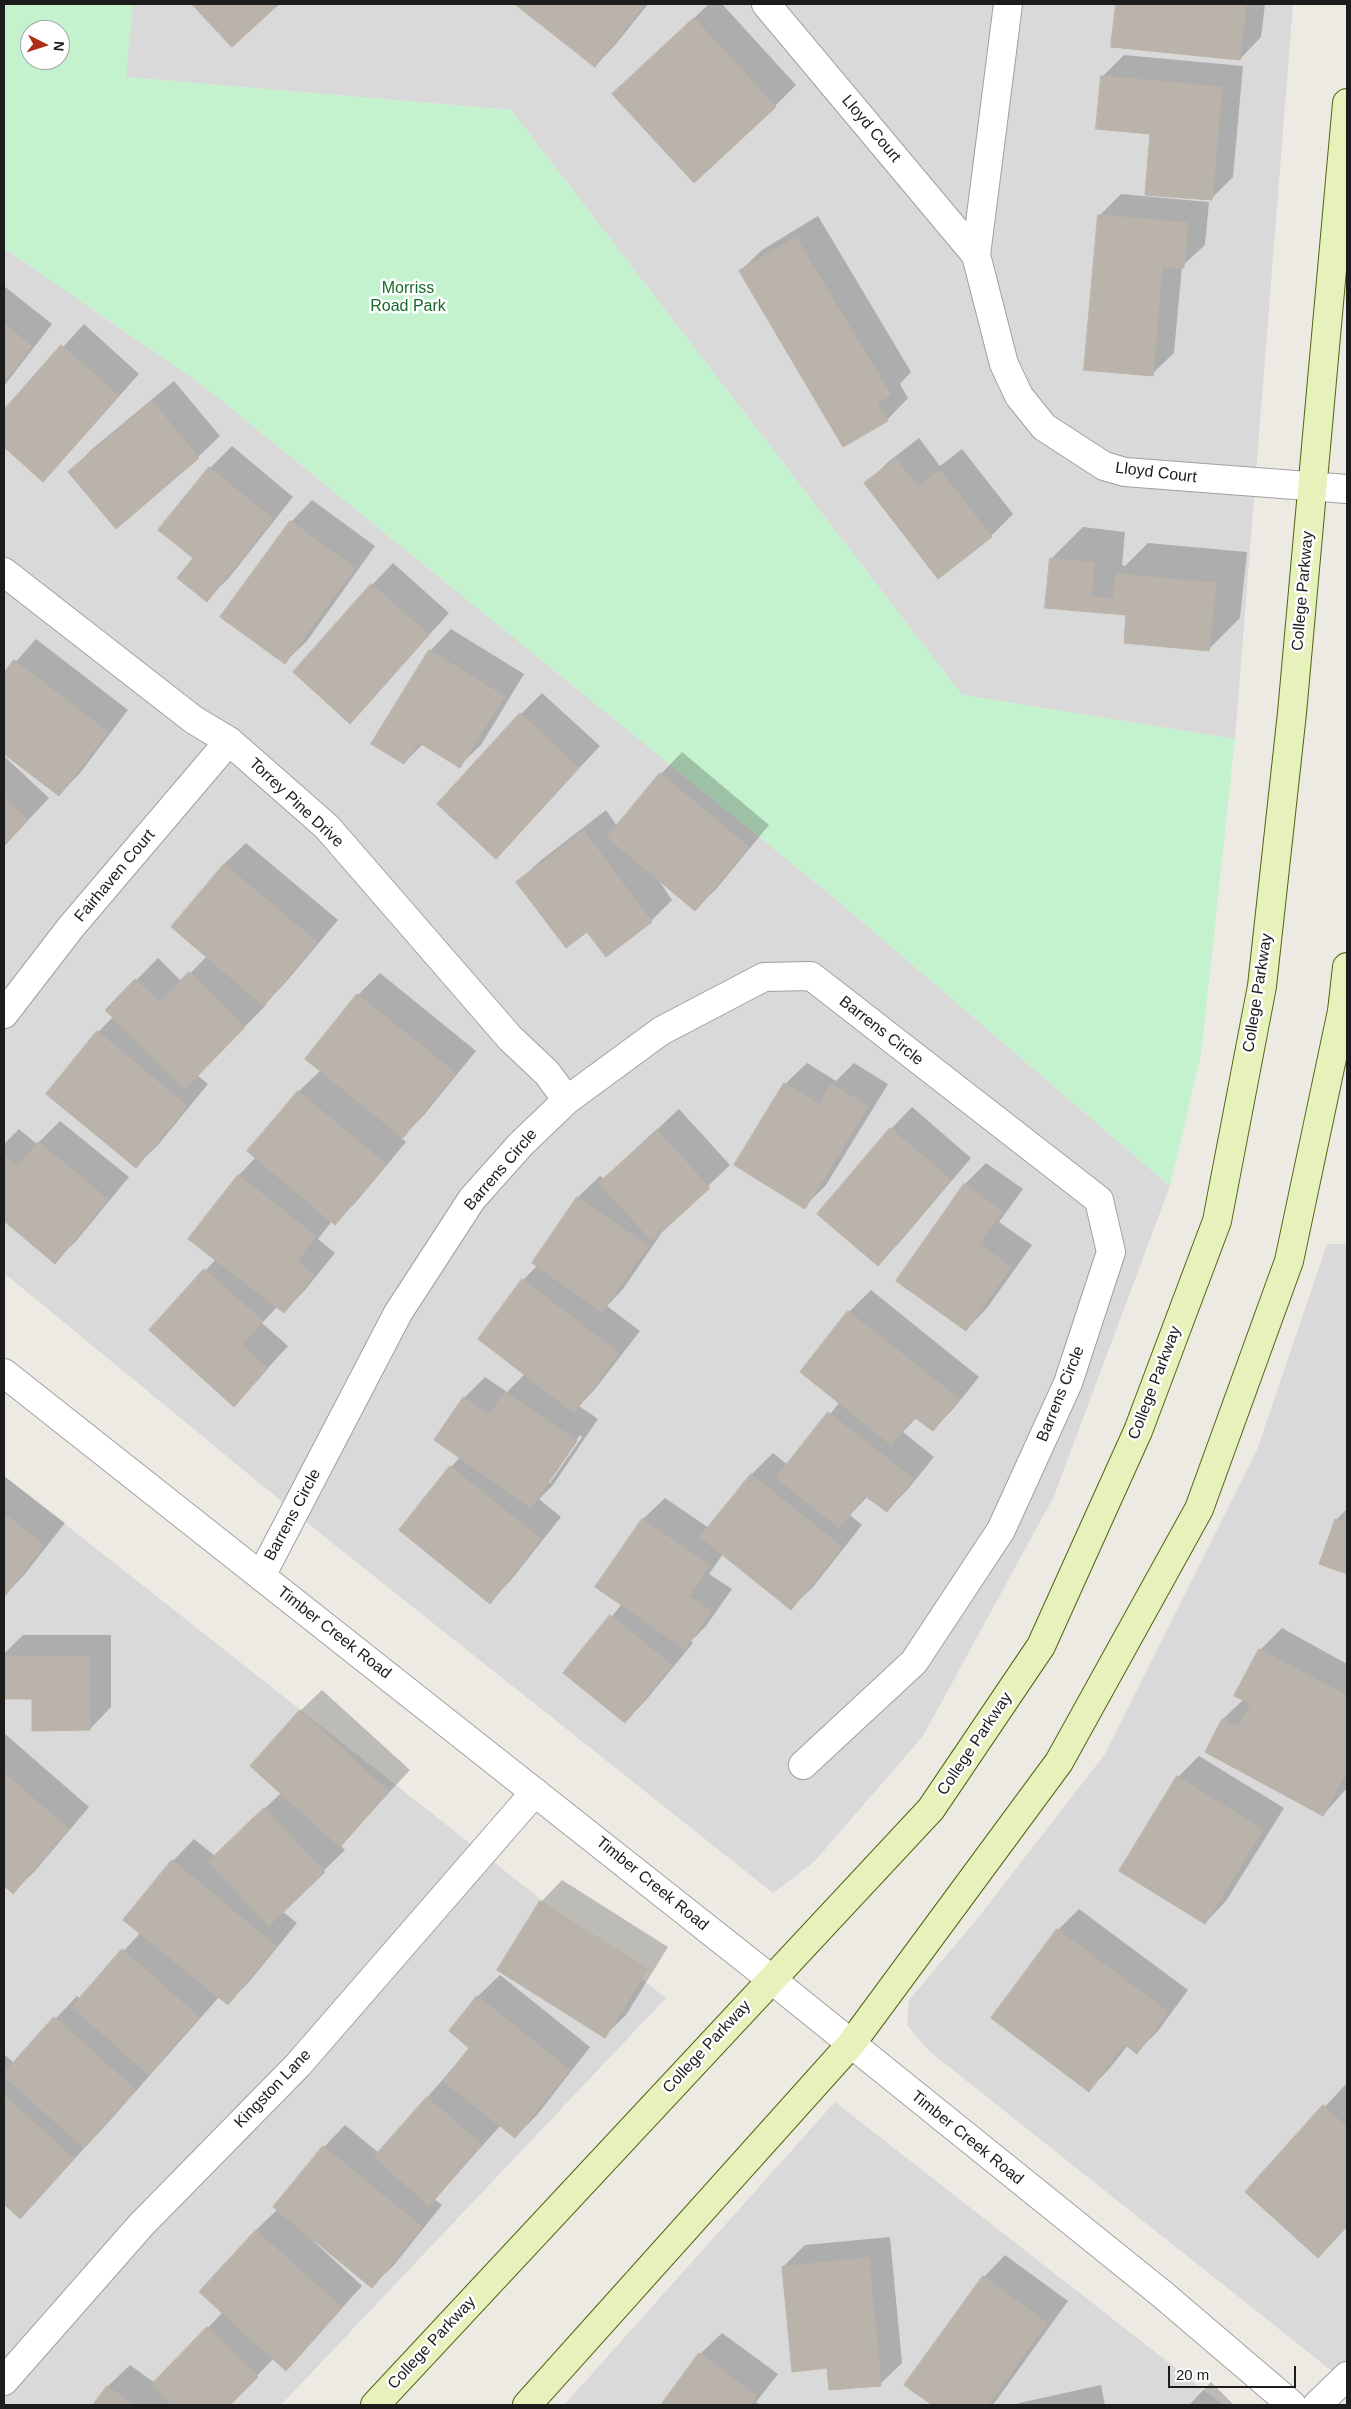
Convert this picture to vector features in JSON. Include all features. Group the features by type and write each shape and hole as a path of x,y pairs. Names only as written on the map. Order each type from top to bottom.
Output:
{"main road":[{"name":"College Parkway","path":"374,2405 931,1809 1041,1646 1138,1431 1217,1221 1262,986 1292,712 1347,103"},
{"path":"527,2405 851,2044 1059,1762 1199,1509 1289,1261 1342,1011 1347,967"}],"street":[{"name":"Lloyd Court","path":"766,4 976,255"},
{"name":"Lloyd Court","path":"1008,4 976,255 1004,364 1019,396 1044,427 1104,466 1125,472 1312,488 1347,489"},
{"name":"Torrey Pine Drive","path":"4,572 194,720 229,741 327,827 510,1038 548,1073 567,1100"},
{"name":"Fairhaven Court","path":"4,1014 71,927 229,741"},
{"name":"Barrens Circle","path":"262,1576 398,1313 472,1199 521,1144 567,1100 661,1031 764,977 811,976 1099,1200 1111,1252 1068,1383 1001,1530 914,1662 803,1765"},
{"name":"Timber Creek Road","path":"4,1373 771,1979 1162,2294 1292,2405"},
{"name":"Kingston Lane","path":"4,2381 141,2225 298,2065 535,1792"},
{"path":"1317,2405 1347,2376"}],"shaded area":[{"path":"133,4 1293,4 1235,739 962,695 511,110 125,77"},
{"path":"4,248 205,387 837,900 1170,1186 1054,1496 923,1736 814,1862 773,1893 331,1542 4,1273"},
{"path":"1327,1244 1347,1244 1347,2383 929,2051 907,2025 909,2000 977,1919 1105,1754 1257,1450"},
{"path":"4,1476 666,1998 281,2405 4,2405"},
{"path":"835,2102 1223,2405 564,2405"}],"green space":[{"name":"Morriss Road Park","path":"4,4 133,4 126,77 511,110 962,695 1235,739 1201,1055 1170,1186 837,900 205,387 4,248"}],"building":[{"path":"192,4 279,4 232,47"},
{"path":"515,4 645,4 595,67"},
{"path":"1116,4 1246,4 1240,60 1111,47"},
{"path":"694,18 776,107 694,183 612,94"},
{"path":"1101,76 1222,87 1212,200 1145,195 1150,134 1096,129"},
{"path":"1098,215 1188,223 1184,268 1162,266 1153,376 1084,370"},
{"path":"796,237 891,395 877,403 888,421 843,447 739,271"},
{"path":"4,324 32,346 4,382"},
{"path":"61,345 119,396 43,482 4,447 4,410"},
{"path":"152,401 199,458 116,529 68,472"},
{"path":"896,459 918,487 940,470 992,537 938,579 864,483"},
{"path":"209,467 273,519 207,602 177,578 193,558 158,530"},
{"path":"290,521 355,568 285,664 220,617"},
{"path":"1050,558 1094,563 1091,597 1113,599 1116,574 1216,583 1209,651 1124,643 1126,615 1045,608"},
{"path":"371,584 429,635 350,724 293,672"},
{"path":"429,650 504,696 460,768 418,742 404,764 371,744"},
{"path":"14,660 108,732 59,796 4,754 4,673"},
{"path":"520,713 579,768 496,859 437,804"},
{"path":"660,773 749,847 695,911 607,837"},
{"path":"4,797 28,820 4,846"},
{"path":"584,831 652,922 606,957 587,932 566,948 516,882"},
{"path":"224,864 317,942 264,1006 171,927"},
{"path":"189,972 245,1027 185,1089 105,1010 135,979 159,1002"},
{"path":"357,994 456,1073 403,1138 305,1059"},
{"path":"97,1031 187,1106 136,1168 46,1094"},
{"path":"784,1083 819,1104 831,1084 868,1106 805,1209 734,1165"},
{"path":"298,1091 386,1164 335,1225 247,1151"},
{"path":"890,1128 951,1180 878,1266 817,1214"},
{"path":"657,1130 710,1188 652,1241 599,1183"},
{"path":"38,1142 108,1199 55,1264 4,1221 4,1156 17,1167"},
{"path":"238,1175 316,1236 297,1261 314,1275 284,1313 188,1239"},
{"path":"964,1184 1002,1211 979,1244 1011,1267 966,1331 896,1281"},
{"path":"577,1197 648,1246 602,1312 532,1263"},
{"path":"204,1269 263,1321 242,1345 268,1368 234,1407 149,1330"},
{"path":"522,1279 619,1353 574,1413 478,1339"},
{"path":"848,1311 959,1399 933,1431 914,1417 891,1445 800,1372"},
{"path":"505,1392 577,1441 531,1508 434,1440 463,1397 489,1415"},
{"path":"828,1412 913,1479 887,1512 865,1496 839,1528 776,1478"},
{"path":"450,1466 541,1539 490,1604 399,1530"},
{"path":"751,1474 842,1547 791,1610 700,1537"},
{"path":"1347,1509 1347,1574 1319,1564 1335,1519 1343,1522"},
{"path":"4,1514 44,1545 4,1597"},
{"path":"642,1519 710,1565 689,1596 711,1611 685,1649 595,1587"},
{"path":"610,1615 672,1665 625,1723 563,1673"},
{"path":"1259,1649 1347,1696 1347,1771 1323,1816 1205,1752 1222,1719 1238,1727 1251,1704 1234,1696"},
{"path":"4,1656 89,1656 90,1730 32,1731 32,1699 4,1699"},
{"path":"300,1710 389,1792 340,1847 250,1766"},
{"path":"4,1773 69,1829 13,1894 4,1886"},
{"path":"1177,1776 1263,1830 1205,1924 1119,1871"},
{"path":"264,1808 325,1872 269,1926 208,1862"},
{"path":"172,1860 276,1946 228,2005 123,1920"},
{"path":"540,1901 648,1969 605,2038 497,1970"},
{"path":"1057,1929 1168,2012 1137,2054 1124,2044 1089,2092 991,2018"},
{"path":"122,1949 199,2017 149,2075 72,2007"},
{"path":"477,1996 570,2070 515,2138 443,2081 469,2048 449,2031"},
{"path":"54,2017 136,2090 84,2148 4,2076 4,2073"},
{"path":"4,2095 74,2159 20,2219 4,2204"},
{"path":"427,2097 482,2145 429,2206 374,2157"},
{"path":"1323,2105 1347,2127 1347,2226 1318,2258 1245,2192"},
{"path":"323,2146 422,2227 372,2288 273,2207"},
{"path":"256,2230 342,2308 286,2371 199,2292"},
{"path":"869,2258 881,2386 829,2390 827,2368 792,2372 782,2267"},
{"path":"983,2276 1047,2323 988,2405 932,2405 904,2385"},
{"path":"207,2327 258,2377 230,2405 173,2405 152,2384"},
{"path":"699,2353 757,2396 750,2405 661,2405"},
{"path":"107,2386 134,2405 93,2405"}]}
